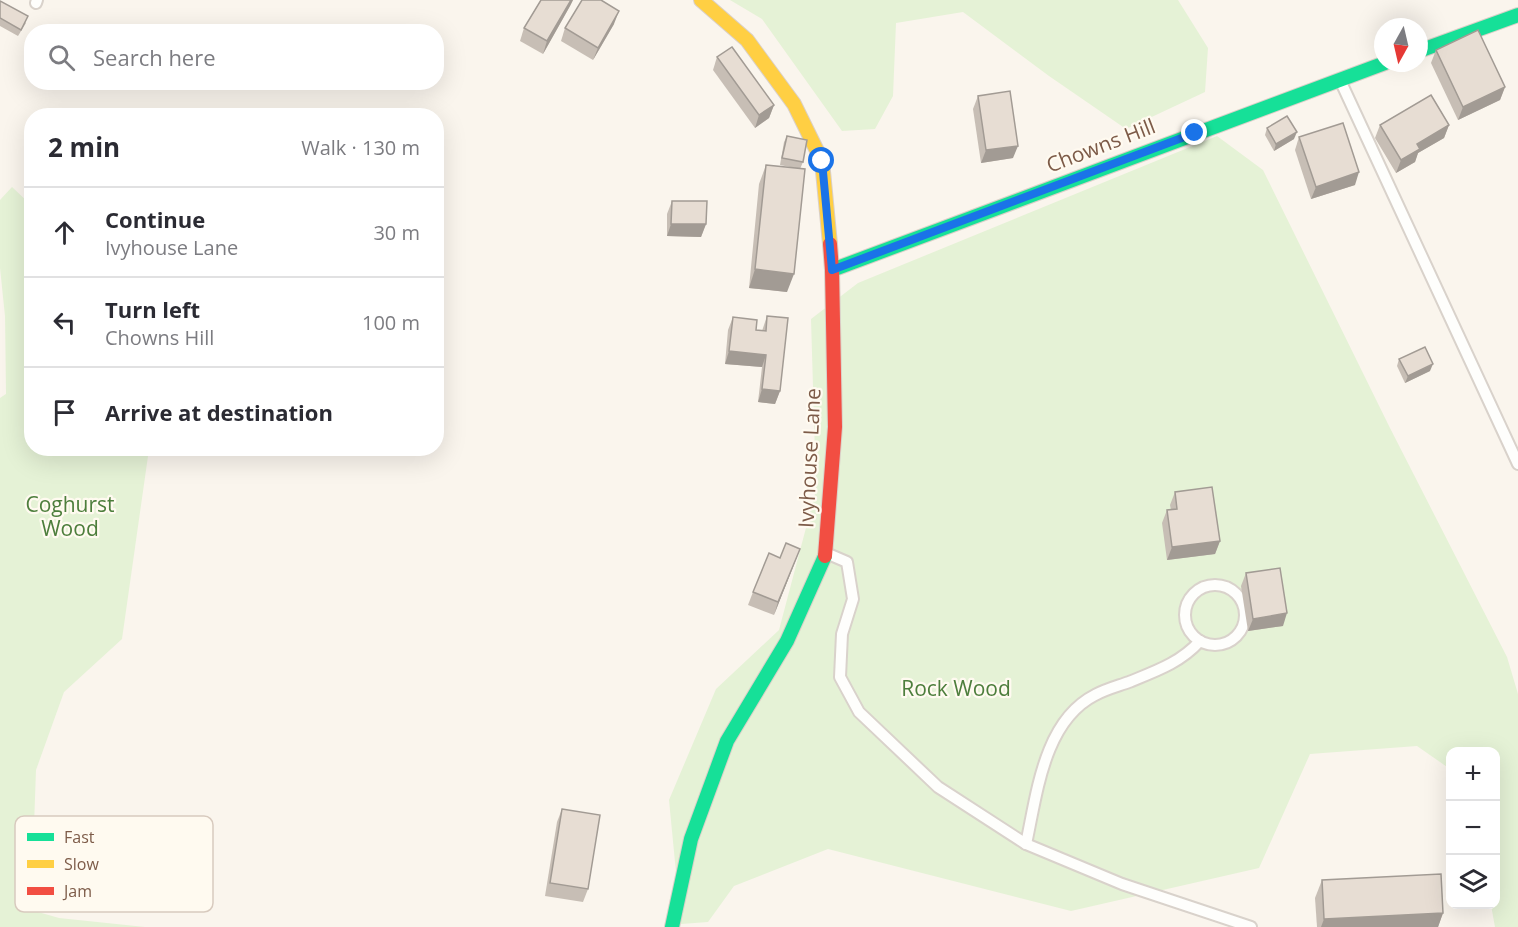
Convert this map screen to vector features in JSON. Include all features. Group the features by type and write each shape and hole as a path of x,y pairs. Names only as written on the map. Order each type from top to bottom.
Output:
{"street":[{"name":"Ivyhouse Lane","path":"672,927 691,839 727,741 787,640 826,553 835,427 832,270 822,161 794,104 747,40 701,0"},
{"path":"1428,48 1518,15"},
{"name":"Chowns Hill","path":"832,270 1374,67"}],"lane":[{"path":"1340,80 1518,464"},
{"path":"826,553 847,562 853,598 842,634 840,677 859,712 938,787 1026,844 1122,884 1251,927"},
{"path":"1217,585 1235,593 1245,610 1242,629 1236,637 1219,645 1200,640 1187,626 1186,606 1191,597 1198,590 1217,585"},
{"path":"1026,844 1048,752 1058,730 1073,712 1095,695 1183,657 1200,640"}],"green space":[{"path":"730,0 1178,0 1208,48 1205,92 1126,129 1049,76 963,12 896,23 893,96 875,129 842,131 762,19"},
{"name":"Rock Wood","path":"1217,136 1263,170 1390,428 1507,657 1518,694 1518,927 1495,927 1492,909 1500,909 1500,747 1446,747 1446,766 1417,746 1310,754 1259,868 1071,911 828,849 734,886 708,922 681,924 669,800 716,689 779,630 816,490 811,319 858,283"},
{"name":"Coghurst Wood","path":"12,187 24,198 24,456 148,456 122,639 64,692 36,770 34,816 15,816 15,912 38,912 59,918 145,927 0,927 0,398 6,394 5,316 0,268 0,200"}],"building":[{"path":"541,0 571,0 547,41 524,28"},
{"path":"582,0 601,0 619,11 598,48 565,28"},
{"path":"0,1 28,16 21,30 0,18"},
{"path":"1478,30 1505,87 1463,107 1436,50"},
{"path":"732,47 774,105 759,115 717,57"},
{"path":"1010,91 1018,146 986,150 978,96"},
{"path":"1431,95 1449,125 1417,144 1420,149 1401,160 1380,125"},
{"path":"1287,116 1297,132 1276,144 1267,128"},
{"path":"1343,123 1359,172 1316,187 1299,137"},
{"path":"787,136 807,140 803,162 782,158"},
{"path":"766,165 805,169 794,274 755,269"},
{"path":"672,201 707,201 706,224 671,224"},
{"path":"767,316 788,318 780,391 762,389 766,355 729,351 733,317 757,320 756,330 766,331"},
{"path":"1425,347 1433,364 1408,376 1399,359"},
{"path":"1212,487 1220,541 1172,547 1167,510 1177,509 1175,492"},
{"path":"786,543 800,549 778,602 753,592 769,553 780,558"},
{"path":"1280,568 1287,613 1253,619 1246,573"},
{"path":"562,809 600,815 588,889 550,883"},
{"path":"1441,874 1443,913 1324,919 1322,880"}],"traffic: fast":[{"path":"1428,48 1518,15"},
{"path":"832,270 1374,67"},
{"path":"672,927 691,839 727,741 787,641 825,556"}],"traffic: slow":[{"path":"701,0 747,40 794,104 822,161 830,244"}],"traffic: jam":[{"path":"825,556 835,427 830,244"}],"route":[{"path":"822,161 832,270 1195,133"}]}
